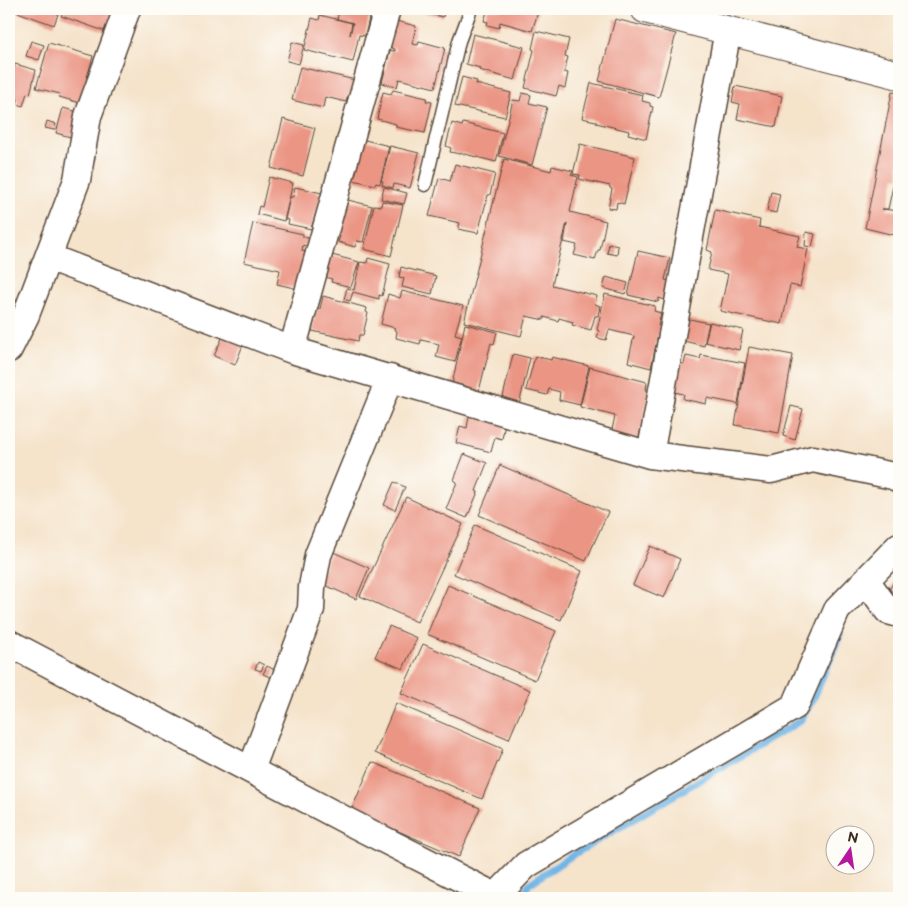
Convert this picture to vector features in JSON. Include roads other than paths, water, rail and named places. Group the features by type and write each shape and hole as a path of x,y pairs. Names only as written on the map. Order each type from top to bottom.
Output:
{"street":[{"path":"9,349 26,316 77,180 88,116 127,9"},
{"path":"292,350 387,9"},
{"path":"645,9 899,75"},
{"path":"650,454 728,30"},
{"path":"48,257 292,350 650,454 771,470 813,459 894,476 899,479"},
{"path":"251,770 311,609 312,586 318,554 390,378"},
{"path":"9,643 497,897 526,865 795,706 837,610 899,546"},
{"path":"866,580 888,611 899,614"}],"lane":[{"path":"426,185 459,40 471,9"}],"waterway":[{"path":"522,898 529,884 571,856 800,721 813,700 840,635"}]}
